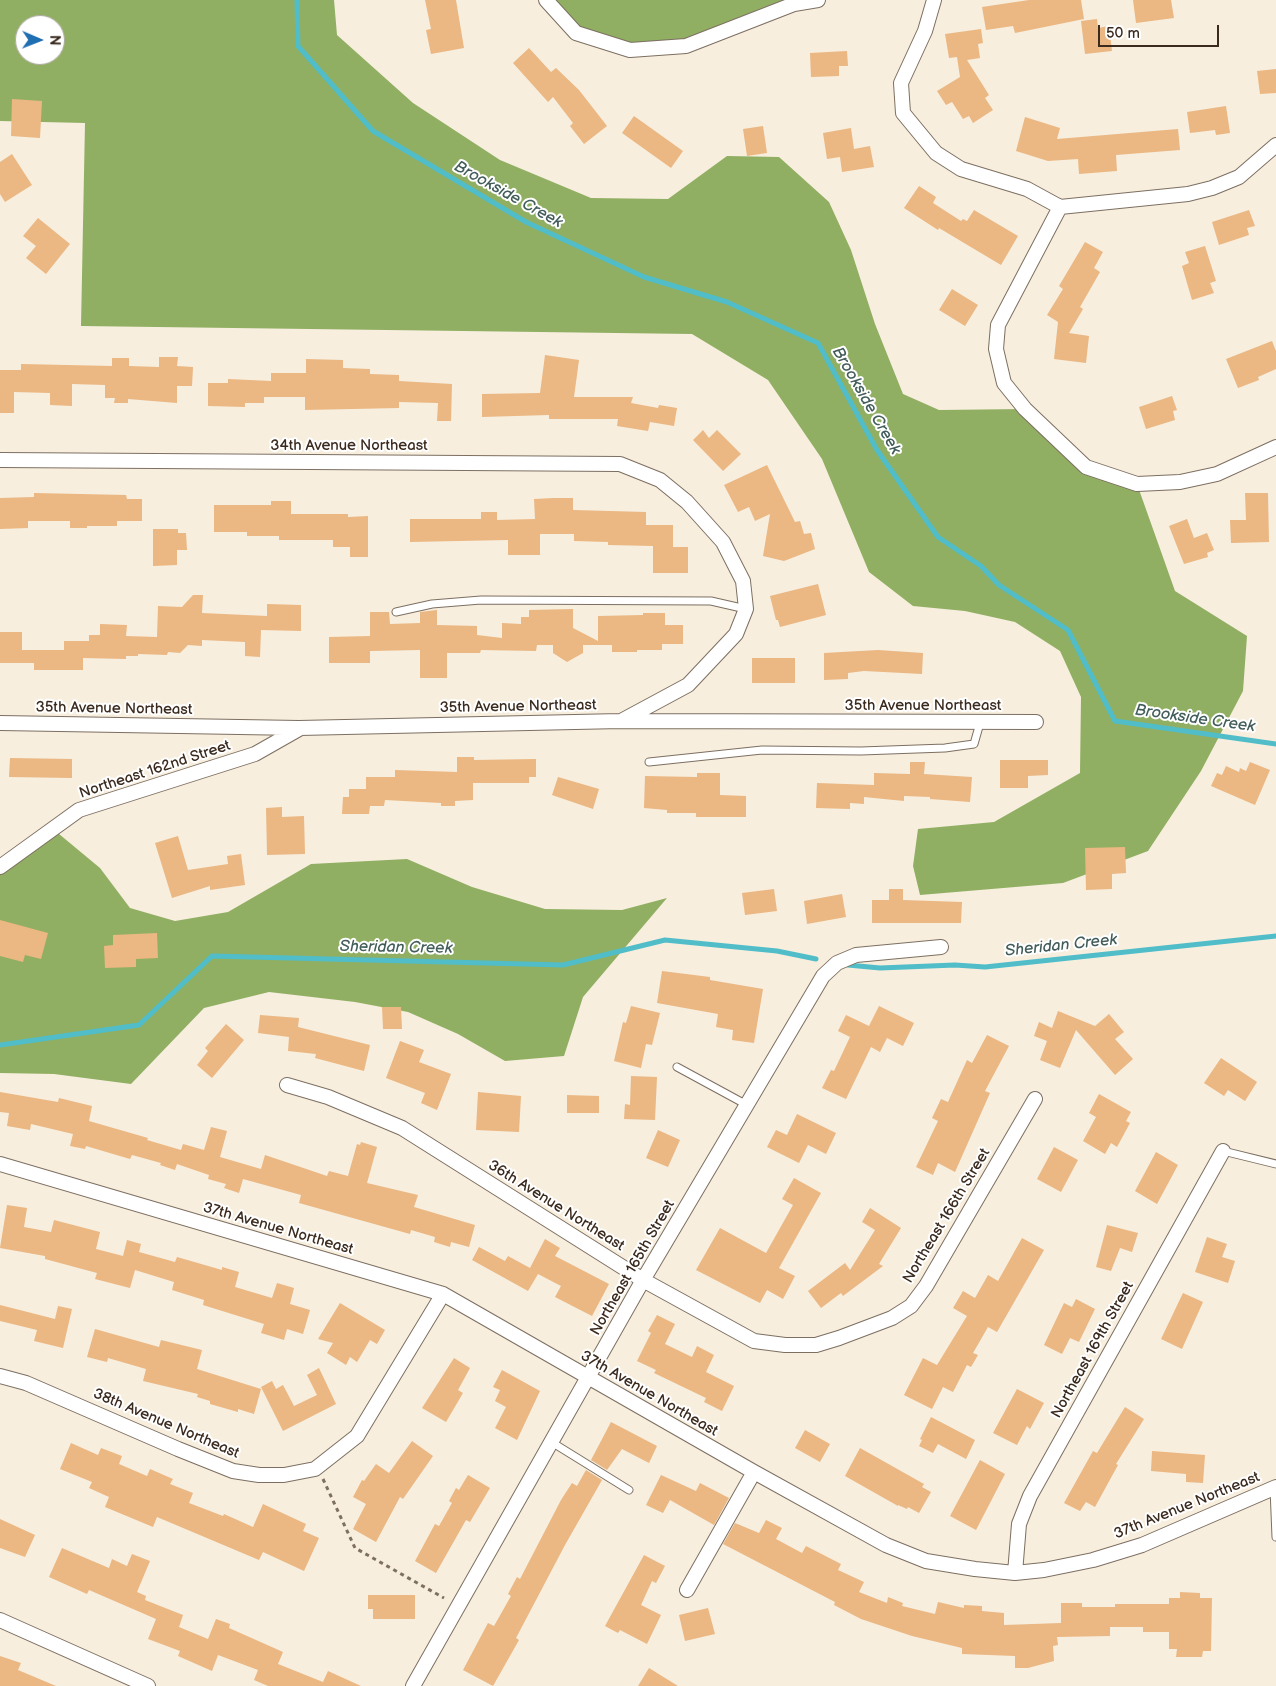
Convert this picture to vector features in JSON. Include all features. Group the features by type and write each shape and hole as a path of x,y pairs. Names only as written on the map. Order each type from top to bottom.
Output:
{"street":[{"path":"546,0 576,33 630,50 686,46 794,4 818,0"},
{"path":"934,0 925,31 901,84 903,114 936,153 962,170 1027,189 1060,207 1188,194 1212,188 1239,177 1276,145"},
{"path":"1060,207 998,325 996,349 1004,384 1025,409 1086,467 1137,484 1180,482 1217,474 1276,447"},
{"name":"34th Avenue Northeast","path":"0,460 620,464 660,480 687,502 723,542 742,580 746,609"},
{"path":"621,721 688,685 736,634 746,609"},
{"name":"35th Avenue Northeast","path":"0,723 299,728 621,721 1036,722"},
{"name":"Northeast 162nd Street","path":"0,867 79,810 255,754 299,728"},
{"name":"Northeast 165th Street","path":"413,1686 643,1280 823,976 837,963 856,955 878,951 941,947"},
{"name":"36th Avenue Northeast","path":"288,1085 328,1097 402,1128 643,1280 754,1341 785,1345 808,1345 839,1338"},
{"name":"Northeast 166th Street","path":"839,1338 892,1318 911,1306 926,1286 1035,1099"},
{"name":"Northeast 169th Street","path":"1015,1573 1019,1524 1030,1496 1223,1151"},
{"name":"37th Avenue Northeast","path":"0,1164 442,1294 754,1472 911,1556 975,1569 1015,1573 1044,1570 1093,1560 1142,1545 1275,1487"},
{"name":"38th Avenue Northeast","path":"0,1376 26,1382 178,1450 233,1471 259,1475 284,1475 318,1466 357,1436 442,1294"},
{"path":"687,1590 754,1472"},
{"path":"0,1620 148,1686"}],"lane":[{"path":"396,612 432,604 481,600 711,601 746,609"},
{"path":"649,762 762,750 861,751 945,748 974,744 980,722"},
{"path":"677,1067 747,1105"},
{"path":"1223,1151 1276,1164"},
{"path":"552,1443 630,1490"},
{"path":"1275,1487 1276,1537"}],"path":[{"path":"318,1466 355,1548 444,1598"}],"green space":[{"path":"0,0 334,0 337,35 413,103 500,160 591,198 668,199 727,156 779,157 829,202 851,250 875,324 903,394 939,410 1025,409 1086,467 1137,484 1175,591 1247,636 1243,691 1201,771 1148,851 1063,883 920,895 913,866 918,829 994,822 1080,773 1081,697 1060,651 1015,622 965,611 913,606 869,572 822,459 768,380 692,334 81,326 85,123 0,121"},
{"path":"546,0 795,0 686,46 630,50 576,33"},
{"path":"53,829 100,868 130,908 175,921 228,912 311,864 407,859 472,887 545,909 622,910 667,898 583,997 564,1056 505,1061 458,1034 408,1012 355,1002 269,992 204,1008 131,1084 54,1074 0,1073 0,867"}],"building":[{"path":"425,0 456,0 464,48 431,54 426,30 431,29"},
{"path":"1029,0 1081,0 1084,19 1015,33 1013,26 986,30 982,7"},
{"path":"1133,0 1171,0 1174,18 1136,23"},
{"path":"1097,19 1098,28 1109,26 1112,51 1085,54 1081,21"},
{"path":"981,29 983,43 978,44 980,58 967,60 989,95 985,98 993,110 973,123 969,116 963,119 952,102 946,105 937,91 960,77 957,57 949,58 945,34"},
{"path":"529,48 551,72 556,68 579,90 607,126 584,144 570,126 573,123 553,97 548,102 513,63"},
{"path":"847,51 848,66 839,66 839,76 811,77 810,53"},
{"path":"1276,69 1276,93 1260,94 1257,71"},
{"path":"12,99 42,101 40,138 11,136"},
{"path":"1226,106 1230,133 1216,135 1215,130 1190,133 1187,112"},
{"path":"634,116 683,151 671,168 622,133"},
{"path":"1025,117 1060,128 1057,139 1178,129 1180,150 1116,155 1117,171 1079,174 1078,159 1048,161 1016,151"},
{"path":"763,126 767,153 747,156 743,129"},
{"path":"851,128 854,149 870,146 874,167 842,172 840,157 827,159 823,133"},
{"path":"12,154 32,185 5,202 0,194 0,162"},
{"path":"919,186 936,197 933,203 961,221 963,219 967,221 974,210 1018,236 1001,265 939,228 938,230 904,208"},
{"path":"1249,210 1255,226 1247,228 1249,235 1219,245 1212,222"},
{"path":"38,218 70,244 46,274 26,258 36,246 23,236"},
{"path":"1085,242 1103,252 1094,268 1100,272 1080,307 1083,309 1069,333 1089,336 1086,363 1054,359 1058,322 1047,315 1063,289 1059,286"},
{"path":"1205,246 1216,281 1210,283 1214,293 1192,300 1182,266 1189,263 1185,252"},
{"path":"952,289 978,305 965,326 939,310"},
{"path":"1272,341 1276,351 1276,369 1258,377 1259,380 1238,388 1226,359"},
{"path":"545,355 579,360 574,397 633,397 631,403 658,408 659,405 677,408 674,426 650,422 648,431 617,426 618,419 549,419 549,415 482,417 482,394 540,393"},
{"path":"159,357 178,357 177,366 193,367 192,386 177,386 177,403 128,399 128,403 114,403 115,398 105,398 105,385 72,384 72,406 50,405 50,393 14,392 14,413 0,413 0,370 21,370 21,364 112,366 112,358 129,358 129,366 159,367"},
{"path":"306,359 343,360 343,368 370,369 370,374 399,375 399,381 452,384 451,421 437,421 438,403 399,402 399,408 305,410 305,397 264,397 264,403 245,403 245,407 208,406 208,383 228,383 228,379 271,381 271,373 306,373"},
{"path":"1172,396 1177,410 1173,411 1175,420 1146,429 1139,407"},
{"path":"703,430 709,438 717,430 741,454 723,471 693,440"},
{"path":"767,465 795,522 800,521 804,534 811,533 815,549 784,561 763,556 770,514 755,521 749,507 738,512 724,485"},
{"path":"34,493 126,495 127,499 142,499 142,521 117,521 117,526 70,528 70,521 28,521 28,528 0,529 0,498 34,497"},
{"path":"1245,493 1268,493 1269,542 1231,543 1230,520 1246,520"},
{"path":"573,498 573,510 646,512 646,525 673,525 673,547 688,547 688,573 653,573 653,546 608,545 608,542 574,541 574,534 540,534 540,555 508,555 508,540 410,542 410,519 481,519 481,512 497,512 497,520 535,519 534,499"},
{"path":"271,501 291,501 291,514 348,514 348,517 368,516 368,557 350,557 350,547 333,547 333,540 279,540 279,536 247,536 247,532 214,532 214,505 271,505"},
{"path":"1187,519 1194,538 1207,533 1214,550 1207,553 1208,557 1184,564 1169,526"},
{"path":"153,529 178,529 178,533 186,533 187,550 177,550 177,565 153,566"},
{"path":"818,584 826,615 780,627 778,620 776,620 770,596"},
{"path":"193,595 203,595 202,613 267,616 267,604 301,605 301,631 261,630 260,657 245,656 245,642 202,640 202,646 188,645 180,653 168,652 167,655 138,654 138,656 126,656 126,659 83,658 83,670 34,670 34,663 0,663 0,632 22,632 22,650 64,650 64,641 89,641 89,635 100,635 100,624 127,625 126,636 157,637 158,606 182,607"},
{"path":"573,609 573,628 598,641 598,616 665,613 665,625 683,625 683,644 662,644 662,650 637,650 637,652 612,652 612,645 583,645 583,653 567,662 553,653 553,645 537,645 536,651 481,650 480,653 447,653 447,678 420,678 420,650 370,651 370,663 329,663 329,637 370,636 370,612 389,612 390,624 420,623 420,612 437,610 437,625 477,626 477,635 502,638 502,623 521,624 521,617 529,617 529,610"},
{"path":"878,650 923,653 922,674 864,671 848,673 848,679 824,680 824,653"},
{"path":"752,658 795,658 795,683 752,683"},
{"path":"457,757 474,757 474,760 536,759 536,777 529,777 529,783 473,783 473,800 455,801 455,806 441,806 441,803 385,800 384,806 370,806 369,814 342,814 343,797 349,797 349,789 366,789 366,777 395,777 395,770 457,772"},
{"path":"10,758 72,759 72,778 9,777"},
{"path":"1000,760 1048,760 1048,775 1028,776 1028,788 1000,788"},
{"path":"910,762 925,762 924,774 972,777 970,802 930,799 930,797 904,796 904,801 864,797 864,804 850,803 850,809 816,808 817,783 874,785 874,773 910,774"},
{"path":"1250,762 1270,770 1255,805 1211,786 1217,773 1222,775 1226,766 1239,772 1240,768 1246,771"},
{"path":"697,773 720,773 720,795 746,796 746,817 696,817 696,813 667,813 667,810 644,808 645,776 697,777"},
{"path":"558,777 599,789 593,809 552,795"},
{"path":"282,807 282,817 304,816 305,854 267,855 266,808"},
{"path":"178,836 188,870 228,864 227,856 241,854 245,885 210,890 210,886 172,898 155,843"},
{"path":"1125,847 1126,873 1112,874 1112,889 1086,890 1085,848"},
{"path":"774,889 777,911 745,915 742,893"},
{"path":"889,889 903,889 903,900 962,902 961,923 872,923 872,900 889,900"},
{"path":"842,894 846,917 807,924 804,901"},
{"path":"0,920 48,933 41,959 25,955 23,962 0,956"},
{"path":"157,933 158,958 136,959 136,967 105,968 104,946 113,945 113,935"},
{"path":"662,971 710,977 710,980 763,989 754,1043 732,1040 733,1030 716,1027 718,1014 657,1003"},
{"path":"631,1006 660,1013 652,1045 646,1044 641,1068 614,1061 623,1022 626,1023"},
{"path":"879,1006 914,1023 903,1046 887,1038 880,1052 871,1047 846,1099 822,1088 831,1070 834,1071 850,1037 838,1031 846,1015 869,1026"},
{"path":"382,1007 401,1007 402,1029 383,1029"},
{"path":"1058,1011 1095,1026 1109,1014 1124,1032 1115,1039 1133,1059 1115,1075 1076,1030 1060,1068 1040,1060 1047,1041 1034,1036 1039,1022 1052,1028"},
{"path":"260,1015 299,1018 298,1027 370,1045 364,1071 315,1058 316,1054 288,1051 289,1037 258,1033"},
{"path":"226,1024 244,1040 212,1078 197,1065 208,1051 205,1048"},
{"path":"987,1035 1009,1046 985,1091 990,1093 955,1172 938,1163 933,1175 916,1167 938,1121 932,1118 941,1099 948,1102 967,1060 972,1063"},
{"path":"400,1041 424,1050 419,1062 451,1074 437,1110 421,1103 425,1093 386,1078"},
{"path":"1221,1058 1257,1082 1245,1101 1228,1090 1224,1096 1204,1083"},
{"path":"631,1076 657,1077 655,1120 624,1119 625,1104 630,1105"},
{"path":"0,1092 58,1102 59,1098 92,1106 89,1121 148,1138 147,1140 181,1150 183,1144 204,1150 211,1127 227,1131 220,1157 261,1169 265,1155 327,1176 329,1171 348,1176 357,1144 360,1145 361,1142 377,1147 367,1183 418,1195 414,1207 475,1225 469,1247 451,1242 450,1247 434,1242 435,1237 411,1230 410,1234 299,1203 301,1195 243,1179 239,1193 224,1188 226,1184 208,1179 209,1175 177,1164 175,1170 160,1165 161,1163 132,1155 130,1159 86,1146 85,1149 70,1146 73,1134 31,1124 30,1130 7,1126 9,1113 0,1112"},
{"path":"478,1092 521,1096 519,1132 476,1130"},
{"path":"1099,1094 1131,1112 1126,1121 1130,1123 1117,1147 1111,1143 1105,1154 1083,1141 1096,1117 1089,1113"},
{"path":"567,1095 599,1096 599,1113 567,1113"},
{"path":"797,1114 836,1133 826,1154 808,1145 799,1163 767,1147 776,1130 787,1135"},
{"path":"658,1130 680,1140 668,1167 646,1158"},
{"path":"1054,1147 1078,1160 1061,1192 1037,1179"},
{"path":"1156,1152 1178,1165 1157,1204 1135,1191"},
{"path":"794,1178 821,1193 779,1268 795,1276 783,1299 767,1290 760,1303 696,1270 720,1228 766,1253 793,1205 782,1199"},
{"path":"7,1205 27,1208 24,1227 51,1232 54,1220 100,1232 96,1249 123,1256 127,1240 141,1244 139,1252 175,1262 177,1257 222,1270 222,1267 239,1272 235,1287 272,1298 277,1283 294,1288 290,1304 310,1310 303,1334 287,1329 284,1340 261,1333 264,1324 203,1305 204,1300 172,1290 174,1282 135,1270 130,1288 95,1279 97,1273 45,1259 45,1256 0,1248"},
{"path":"870,1208 901,1228 879,1264 883,1266 843,1296 841,1293 821,1308 808,1291 845,1263 850,1270 875,1230 862,1222"},
{"path":"1107,1225 1138,1233 1132,1252 1120,1248 1111,1271 1096,1267"},
{"path":"1207,1237 1227,1244 1222,1257 1235,1261 1228,1283 1195,1272"},
{"path":"1022,1238 1044,1250 997,1332 988,1327 973,1353 978,1355 971,1367 967,1365 953,1392 943,1387 932,1409 904,1395 923,1358 937,1365 967,1316 953,1308 963,1291 975,1298 988,1275 998,1281"},
{"path":"545,1239 560,1248 555,1256 609,1284 592,1316 555,1297 561,1286 538,1274 528,1291 472,1260 479,1247 505,1261 508,1256 530,1268"},
{"path":"1183,1293 1203,1302 1182,1349 1161,1339"},
{"path":"1076,1299 1095,1309 1079,1342 1070,1338 1062,1354 1044,1345 1064,1303 1072,1307"},
{"path":"340,1303 385,1330 377,1344 370,1340 357,1362 350,1357 346,1365 327,1353 333,1343 318,1339"},
{"path":"0,1305 55,1319 58,1306 72,1309 63,1348 34,1341 37,1330 0,1321"},
{"path":"657,1315 675,1324 665,1344 692,1357 697,1346 714,1355 706,1372 734,1386 722,1411 704,1402 706,1398 654,1373 656,1370 637,1361 651,1333 648,1331"},
{"path":"95,1329 159,1347 161,1340 202,1350 197,1369 261,1389 254,1414 238,1409 238,1412 210,1404 210,1401 197,1397 198,1394 143,1381 146,1369 108,1358 107,1362 87,1357"},
{"path":"454,1358 470,1368 458,1390 463,1393 446,1422 422,1408"},
{"path":"319,1368 336,1404 283,1431 261,1387 272,1381 276,1389 283,1385 294,1406 317,1395 307,1375"},
{"path":"502,1370 540,1391 517,1440 495,1428 506,1407 495,1401 500,1390 493,1387"},
{"path":"1017,1389 1044,1403 1030,1429 1027,1426 1017,1445 993,1433"},
{"path":"1125,1407 1144,1419 1116,1464 1118,1465 1095,1507 1086,1502 1080,1511 1064,1503 1093,1451 1097,1453"},
{"path":"931,1417 975,1440 966,1459 938,1444 933,1453 919,1446 922,1440 920,1439"},
{"path":"611,1422 657,1446 649,1463 622,1449 607,1470 591,1460"},
{"path":"805,1430 830,1444 820,1462 795,1448"},
{"path":"412,1441 433,1456 403,1499 400,1497 376,1542 353,1529 366,1504 353,1497 362,1480 364,1481 376,1464 389,1473"},
{"path":"71,1443 98,1455 101,1448 122,1456 119,1464 147,1476 150,1469 173,1479 170,1484 193,1493 189,1503 223,1516 224,1514 253,1527 263,1504 306,1524 303,1531 319,1538 304,1571 263,1552 259,1560 157,1517 153,1527 105,1507 109,1497 89,1488 92,1482 60,1469"},
{"path":"860,1448 924,1484 922,1487 931,1492 919,1513 908,1507 907,1509 898,1506 845,1476"},
{"path":"1152,1451 1205,1455 1203,1483 1186,1482 1186,1474 1151,1471"},
{"path":"980,1460 1005,1474 976,1530 950,1516"},
{"path":"586,1470 602,1480 565,1545 516,1638 519,1640 493,1686 463,1670 488,1623 494,1626 511,1596 508,1594 517,1577 520,1579 561,1500 572,1483 577,1486"},
{"path":"468,1475 490,1488 470,1522 466,1520 436,1573 415,1561 435,1524 439,1526 452,1503 449,1501 456,1488 459,1490"},
{"path":"661,1475 696,1491 700,1483 729,1498 714,1525 670,1500 663,1513 646,1505"},
{"path":"0,1519 35,1535 25,1557 0,1548"},
{"path":"766,1520 782,1528 776,1539 802,1553 806,1546 841,1564 838,1570 864,1582 859,1592 887,1603 888,1597 903,1603 902,1606 935,1614 938,1602 964,1608 964,1605 982,1606 982,1611 1004,1613 1004,1625 1061,1623 1061,1603 1082,1603 1082,1607 1115,1607 1115,1604 1169,1604 1169,1598 1180,1598 1180,1592 1200,1593 1200,1598 1212,1598 1211,1651 1203,1651 1202,1657 1176,1657 1177,1649 1169,1649 1169,1632 1143,1632 1143,1627 1110,1627 1110,1636 1057,1637 1058,1645 1053,1646 1054,1661 1028,1668 1015,1668 1015,1656 962,1654 962,1648 912,1636 861,1619 834,1605 835,1602 723,1544 735,1523 759,1533"},
{"path":"62,1548 109,1568 112,1559 127,1566 132,1554 150,1561 137,1592 146,1596 145,1600 183,1615 179,1627 208,1639 216,1619 230,1624 229,1628 283,1652 278,1664 323,1682 328,1671 361,1686 268,1686 254,1680 258,1670 218,1655 212,1671 178,1656 180,1651 148,1639 156,1619 89,1590 87,1594 49,1577"},
{"path":"644,1555 665,1566 656,1583 652,1581 641,1605 661,1615 647,1644 620,1630 618,1633 605,1626"},
{"path":"368,1595 415,1595 415,1619 373,1619 373,1609 368,1609"},
{"path":"708,1608 715,1634 685,1641 679,1615"},
{"path":"0,1656 21,1663 18,1670 56,1686 0,1686"},
{"path":"649,1668 678,1686 638,1686"}],"waterway":[{"name":"Brookside Creek","path":"297,0 298,46 373,131 526,222 644,277 727,302 818,343 877,450 938,537 981,566 999,585 1068,630 1115,721 1276,744"},
{"name":"Sheridan Creek","path":"848,965 880,968 955,965 985,967 1276,936"},
{"name":"Sheridan Creek","path":"0,1045 139,1025 212,956 563,965 665,940 777,951 816,959"}]}
